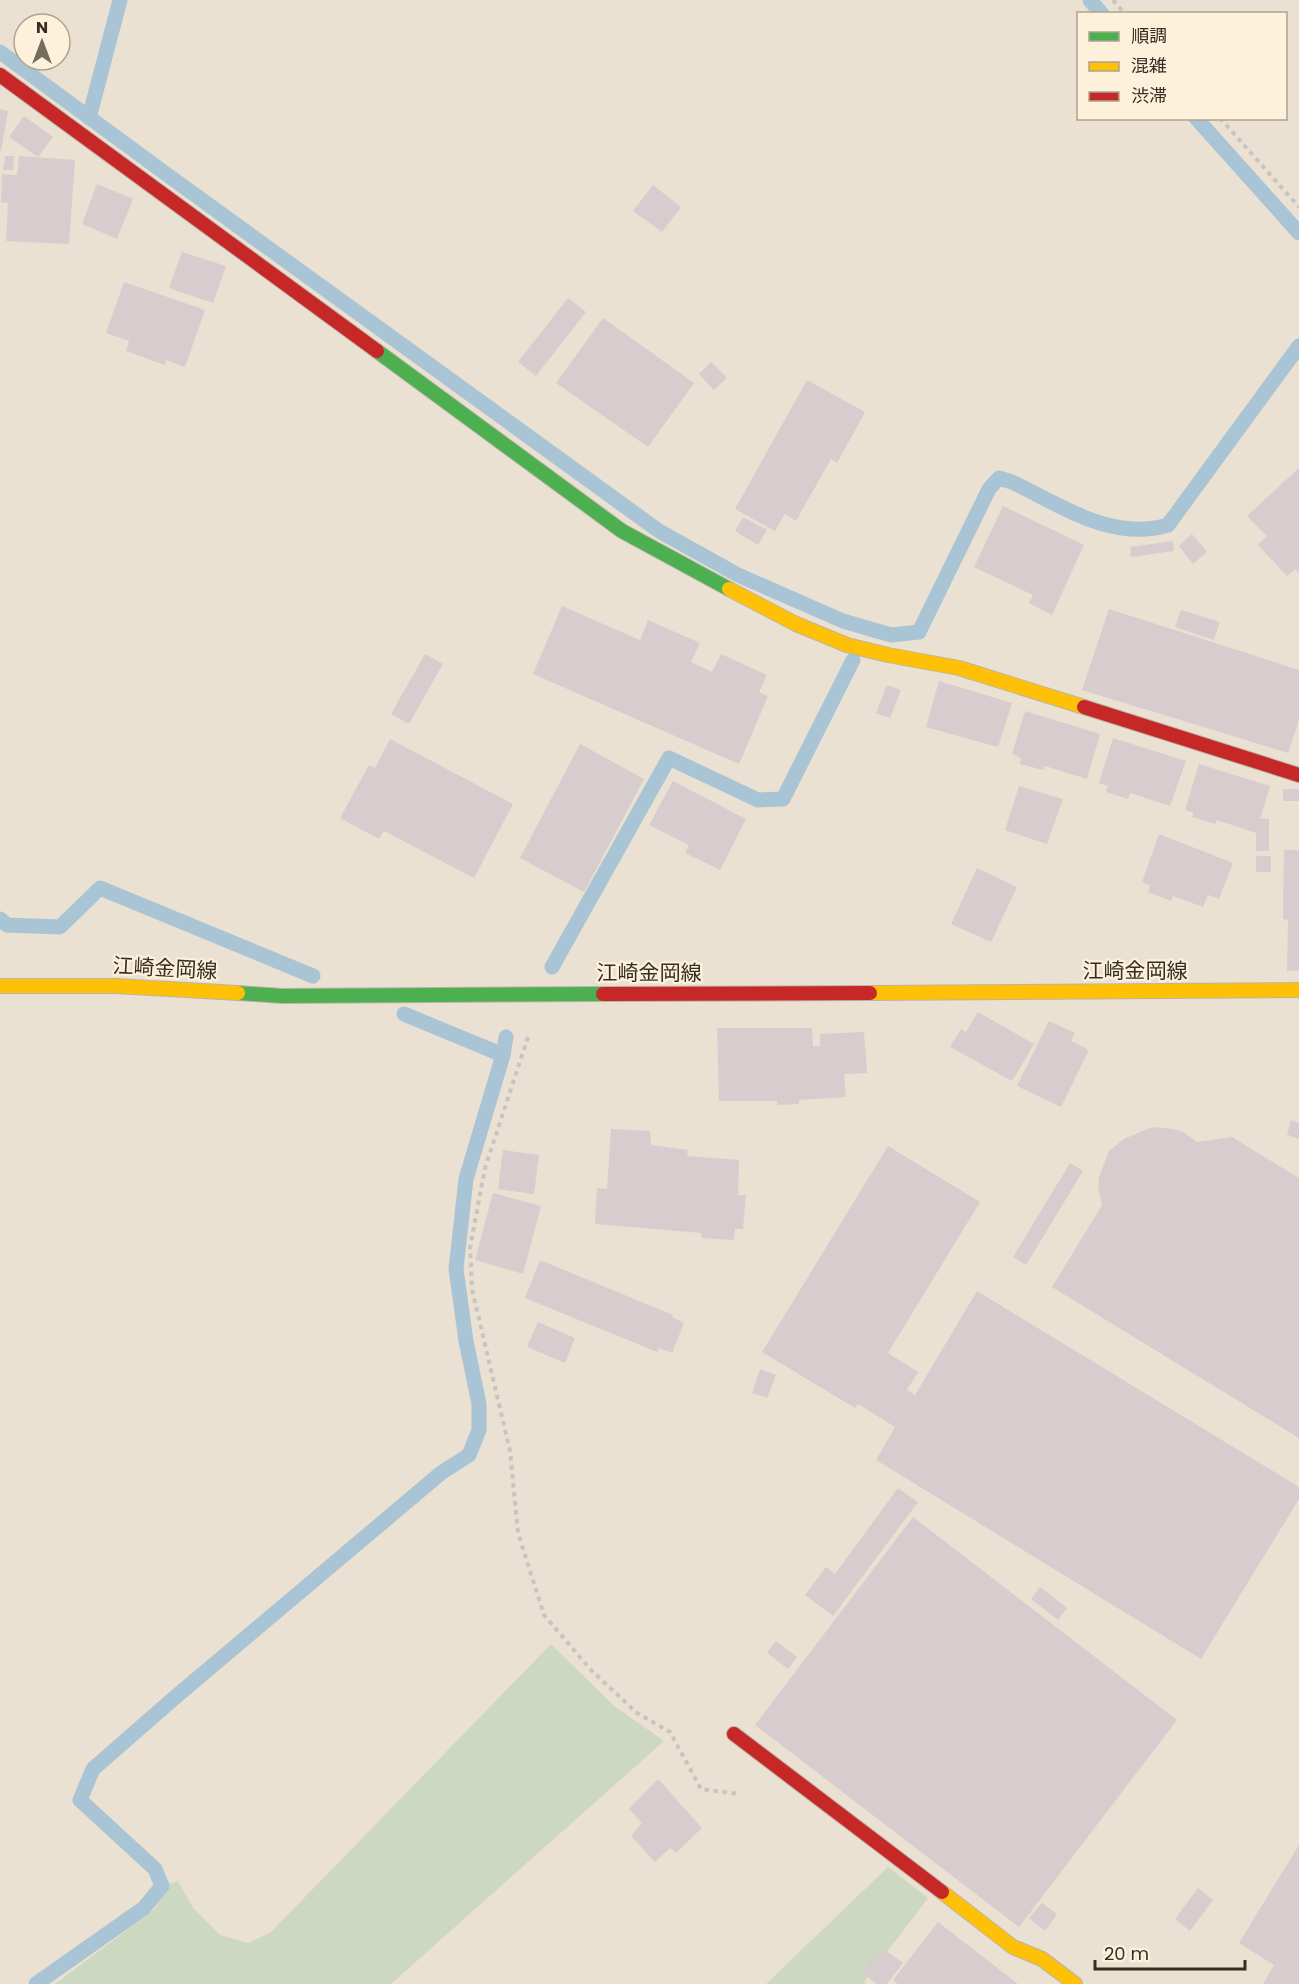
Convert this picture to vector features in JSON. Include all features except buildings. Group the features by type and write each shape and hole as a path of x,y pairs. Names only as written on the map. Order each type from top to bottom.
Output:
{"street":[{"path":"0,75 613,524 674,561 796,624 848,645 959,668 1299,775"},
{"name":"江崎金岡線","path":"0,986 116,986 282,996 1299,990"},
{"path":"734,1734 1013,1947 1042,1959 1075,1984"}],"path":[{"path":"1113,0 1123,12"},
{"path":"1222,120 1299,207"},
{"path":"543,994 485,1168 470,1248 472,1288 510,1451 518,1533 544,1615 591,1670 638,1713 670,1732 701,1789 748,1795"}],"green space":[{"path":"551,1644 613,1705 664,1741 391,1984 55,1984 155,1909 170,1884 178,1881 193,1908 220,1935 248,1943 270,1933"},
{"path":"888,1867 928,1898 864,1982 866,1984 766,1984"}],"waterway":[{"path":"89,118 120,0"},
{"path":"1090,0 1100,12"},
{"path":"0,52 659,531 738,575 843,621 891,635 919,632 989,489 999,478 1012,482 1068,510 1107,525 1127,529 1147,529 1168,525 1299,346"},
{"path":"1198,120 1299,233"},
{"path":"552,967 669,758 758,800 783,799 853,660"},
{"path":"0,919 7,925 60,927 100,888 313,976"},
{"path":"404,1014 503,1055"},
{"path":"36,1984 144,1908 162,1886 155,1869 80,1800 93,1769 441,1473 469,1455 479,1430 479,1404 466,1341 456,1269 466,1179 503,1055 506,1037"}],"traffic: fast":[{"path":"377,351 622,531 729,589"},
{"path":"238,993 282,996 603,994"}],"traffic: slow":[{"path":"729,589 796,624 847,645 959,668 1084,707"},
{"path":"0,986 116,986 238,993"},
{"path":"870,993 1299,990"},
{"path":"942,1892 1013,1947 1042,1959 1075,1984"}],"traffic: jam":[{"path":"0,75 377,351"},
{"path":"1084,707 1299,775"},
{"path":"603,994 870,993"},
{"path":"734,1734 942,1892"}]}
